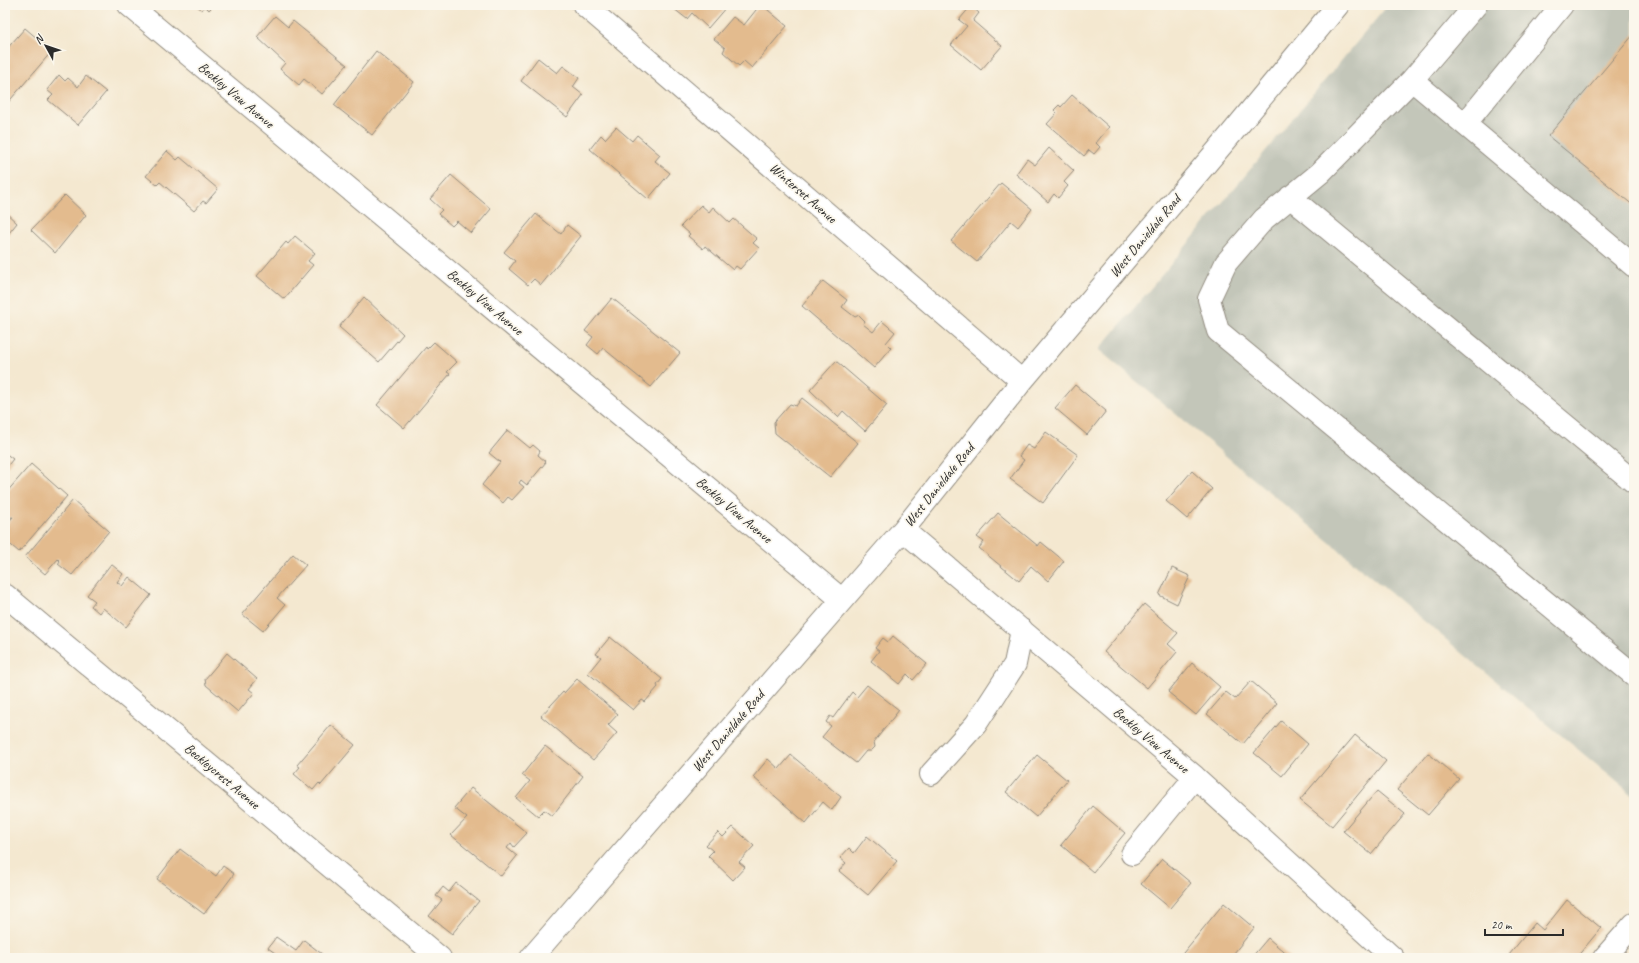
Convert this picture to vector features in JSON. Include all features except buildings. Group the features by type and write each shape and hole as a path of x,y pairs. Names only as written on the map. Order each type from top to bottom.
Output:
{"street":[{"name":"Beckley View Avenue","path":"129,5 841,600"},
{"name":"Winterset Avenue","path":"584,5 1022,381"},
{"name":"West Danieldale Road","path":"531,958 903,530 1022,381 1232,134 1338,5"},
{"path":"1476,5 1412,80 1320,173 1264,219 1226,263 1209,299 1218,331 1634,675"},
{"path":"1464,124 1562,5"},
{"path":"1412,80 1634,266"},
{"path":"1290,197 1634,482"},
{"name":"Beckley View Avenue","path":"903,530 1195,777 1393,958"},
{"name":"Beckleycrest Avenue","path":"5,595 440,958"},
{"path":"931,774 976,724 1015,664 1022,630"},
{"path":"1132,854 1195,777"},
{"path":"1604,958 1634,924"}],"shaded area":[{"path":"1388,5 1634,5 1634,796 1099,350"}]}
